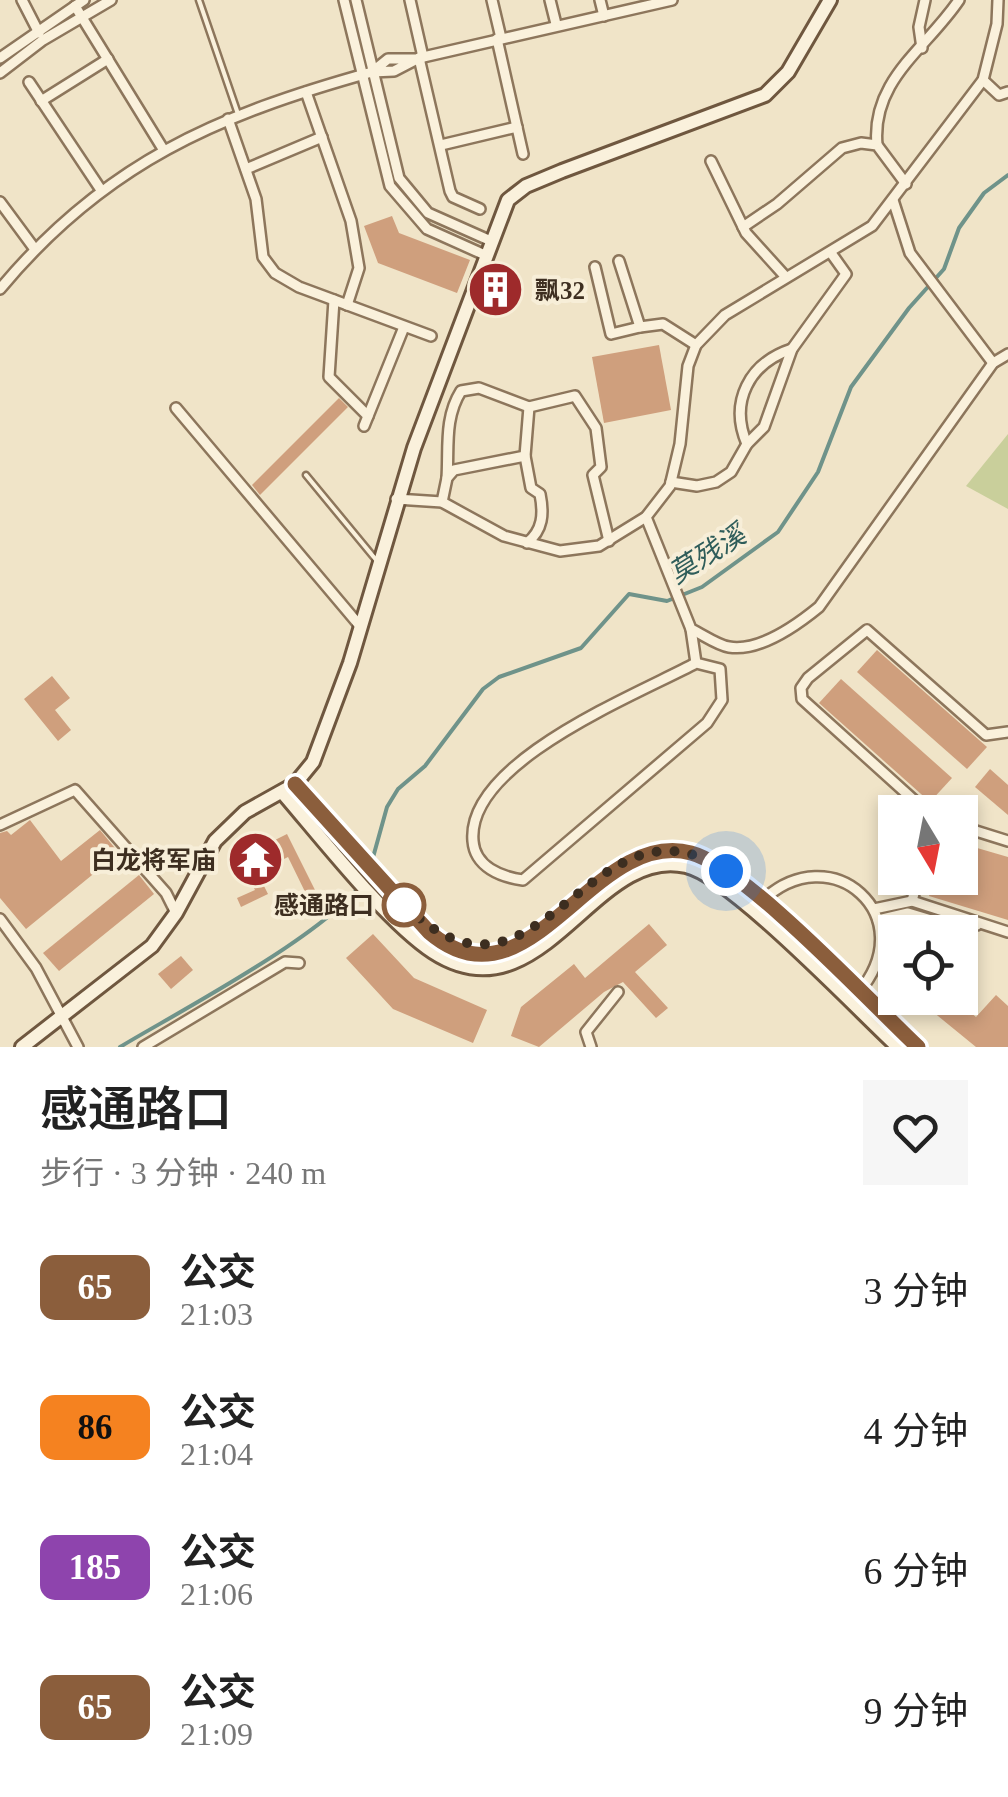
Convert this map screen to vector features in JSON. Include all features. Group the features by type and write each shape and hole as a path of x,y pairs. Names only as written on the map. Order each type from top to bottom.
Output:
{"main road":[{"path":"22,1047 144,954 176,913 215,842 246,812 295,784 320,746 396,499 508,200 526,186 773,90 825,2"},
{"path":"295,784 327,818 394,905"},
{"path":"282,792 394,905 436,938 482,953 520,945 619,867 660,851 692,853 714,863 854,997 898,1047"},
{"path":"854,997 918,1047"}],"street":[{"path":"22,0 43,40"},
{"path":"0,73 43,40 111,0"},
{"path":"344,0 400,178 419,206 438,219 490,241"},
{"path":"356,0 386,175 405,207 431,232 485,256"},
{"path":"410,0 419,58 453,198 480,209"},
{"path":"492,0 523,154"},
{"path":"550,0 556,24"},
{"path":"600,0 604,16"},
{"path":"0,289 34,248 102,190 163,149 234,117 367,73 394,72 419,58 672,0"},
{"path":"922,48 919,27 924,0"},
{"path":"906,184 876,146 874,118 893,74 922,48 959,0"},
{"path":"396,499 442,502 504,536 582,550 609,541 646,517 672,482 688,366 696,345 725,315 784,275 872,226 983,80 998,24 998,0"},
{"path":"0,58 80,3 82,17 163,149"},
{"path":"41,101 108,59"},
{"path":"983,80 999,95 1008,92"},
{"path":"29,82 102,190"},
{"path":"306,92 351,221 359,264 347,305"},
{"path":"234,117 256,199 258,237 265,260 286,280 430,336"},
{"path":"441,145 517,127"},
{"path":"246,169 322,137"},
{"path":"743,226 777,204 842,148 861,143 876,146"},
{"path":"712,162 743,226 784,275"},
{"path":"893,200 910,253 993,364"},
{"path":"0,202 34,248"},
{"path":"431,232 438,219"},
{"path":"672,482 697,486 716,482 731,472 746,444 768,419 792,349 846,274 831,252"},
{"path":"619,261 640,326"},
{"path":"595,268 611,334 663,324 696,345"},
{"path":"334,300 329,378 366,421 404,327"},
{"path":"746,444 738,415 750,378 767,361 792,349"},
{"path":"691,629 730,648 766,640 798,624 819,607 993,364 1008,354"},
{"path":"442,502 447,478 446,446 454,403 462,391 479,388 529,407 575,396 596,428 601,468 593,475 609,541"},
{"path":"527,543 539,533 544,512 540,494 531,488 525,456 529,407"},
{"path":"176,408 360,626"},
{"path":"447,478 454,470 525,456"},
{"path":"646,517 691,629 696,663"},
{"path":"908,795 802,699 800,688 808,678 867,630 986,735 1008,732"},
{"path":"720,669 696,663 582,722 512,768 482,798 471,821 473,850 485,866 503,877 522,880 674,755 707,724 722,700 720,669 730,648"},
{"path":"0,825 75,790 166,894 176,913"},
{"path":"978,832 1008,841"},
{"path":"758,906 794,880 827,877 858,890 878,920"},
{"path":"912,900 913,895"},
{"path":"874,909 912,900 1008,932"},
{"path":"0,919 36,968 76,1042"},
{"path":"978,926 986,926"},
{"path":"854,997 878,960"},
{"path":"143,1047 285,962 299,963"},
{"path":"592,1047 586,1032 618,992"}],"lane":[{"path":"199,0 234,117"},
{"path":"306,475 377,561"}],"green space":[{"path":"1008,434 1008,509 966,486"}],"building":[{"path":"392,216 399,233 470,260 457,293 378,263 364,226"},
{"path":"659,345 671,410 604,423 592,357"},
{"path":"339,398 348,407 260,495 252,485"},
{"path":"877,650 987,747 967,769 857,672"},
{"path":"52,676 70,698 55,710 71,730 58,741 24,699"},
{"path":"841,679 952,778 936,795 922,795 819,703"},
{"path":"990,769 1008,785 1008,815 975,787"},
{"path":"30,820 61,861 100,830 119,853 26,929 0,898 0,833 7,831 11,835"},
{"path":"287,834 319,898 310,902 288,857 266,868 272,879 263,884 268,894 241,907 237,898 255,890 244,867 274,853 269,843"},
{"path":"978,848 1008,857 1008,920 929,896 978,895"},
{"path":"139,875 154,894 59,971 43,953"},
{"path":"649,924 667,945 635,972 668,1008 656,1018 623,982 604,992 539,1047 511,1036 521,1007 574,964 585,978"},
{"path":"373,934 414,978 487,1010 473,1043 393,1009 346,958"},
{"path":"181,956 193,970 171,989 158,974"},
{"path":"996,995 1008,1006 1008,1047 976,1047 937,1015 978,1015"}],"waterway":[{"name":"莫残溪","path":"372,861 387,807 398,789 425,766 483,689 499,677 581,648 629,594 667,601 702,587 778,532 818,472 851,387 909,308 944,269 959,228 984,193 1008,175"},
{"name":"莫残溪","path":"120,1047 295,941 355,892 370,870"}],"bus line":[{"name":"65","path":"295,784 429,932 448,945 475,952 502,951 520,945 634,858 675,850 702,857 763,901 918,1047"}],"place":[{"name":"飘32","path":"496,290"},
{"name":"白龙将军庙","path":"255,860"},
{"name":"感通路口","path":"404,905"}],"route":[{"path":"404,905 399,899 445,944 492,952 530,939 634,858 675,850 692,853 726,871"}]}
